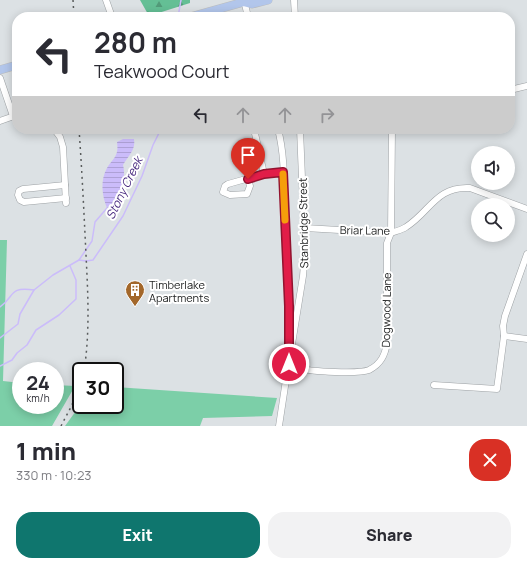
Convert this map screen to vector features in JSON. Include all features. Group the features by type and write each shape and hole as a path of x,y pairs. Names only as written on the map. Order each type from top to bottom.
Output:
{"main road":[{"path":"207,12 245,1 252,4 268,0"},
{"path":"0,70 12,66"}],"street":[{"path":"106,0 110,12"},
{"path":"294,0 295,12"},
{"path":"245,1 247,12"},
{"path":"0,78 12,108"},
{"path":"515,89 527,86"},
{"path":"0,121 12,117"},
{"path":"58,134 63,147 66,200 24,202 20,200 18,195 19,191 23,189 65,185"},
{"path":"255,134 264,174"},
{"name":"Stanbridge Street","path":"279,134 282,144 289,306 289,364"},
{"name":"Stanbridge Street","path":"278,426 303,276 305,228 300,134"},
{"name":"Dogwood Lane","path":"289,364 301,369 315,371 360,372 368,370 381,361 385,354 387,343 387,243 391,233 392,134"},
{"path":"248,179 264,174 283,172"},
{"name":"Briar Lane","path":"305,228 391,233 405,228 440,196 454,188 470,188 527,209"},
{"path":"434,385 497,389 505,316 527,254"},
{"path":"504,336 527,339"}],"green space":[{"path":"140,0 190,0 190,3 162,12 147,12"},
{"path":"0,240 7,240 3,381 12,382 12,414 59,414 52,426 0,426"},
{"path":"64,385 72,386 72,391 64,405"},
{"path":"124,388 277,398 272,416 203,418 200,426 65,426 74,414 124,414"}],"shaded area":[{"path":"123,139 134,139 134,146 123,165 124,176 121,189 115,200 107,208 103,193 103,178 107,168 117,153 117,142"}],"waterway":[{"name":"Stony Creek","path":"179,12 181,0"},
{"name":"Stony Creek","path":"0,307 16,291 26,289 34,290 53,275 79,260 93,260 123,216 142,176 158,134"},
{"name":"Stony Creek","path":"79,260 92,241 95,222 107,208"},
{"name":"Stony Creek","path":"0,366 12,360 17,353 27,345 36,330 59,315 76,299 76,280 70,266"},
{"name":"Stony Creek","path":"0,338 18,324 20,314 34,290"}],"railway":[{"path":"73,0 74,12"},
{"path":"79,134 88,299 88,328 85,362"},
{"path":"61,426 72,405"}],"slow traffic":[{"path":"283,174 285,220"}],"place":[{"name":"Timberlake Apartments","path":"135,307"}],"route":[{"path":"248,179 264,174 283,172 289,306 289,364"}]}
